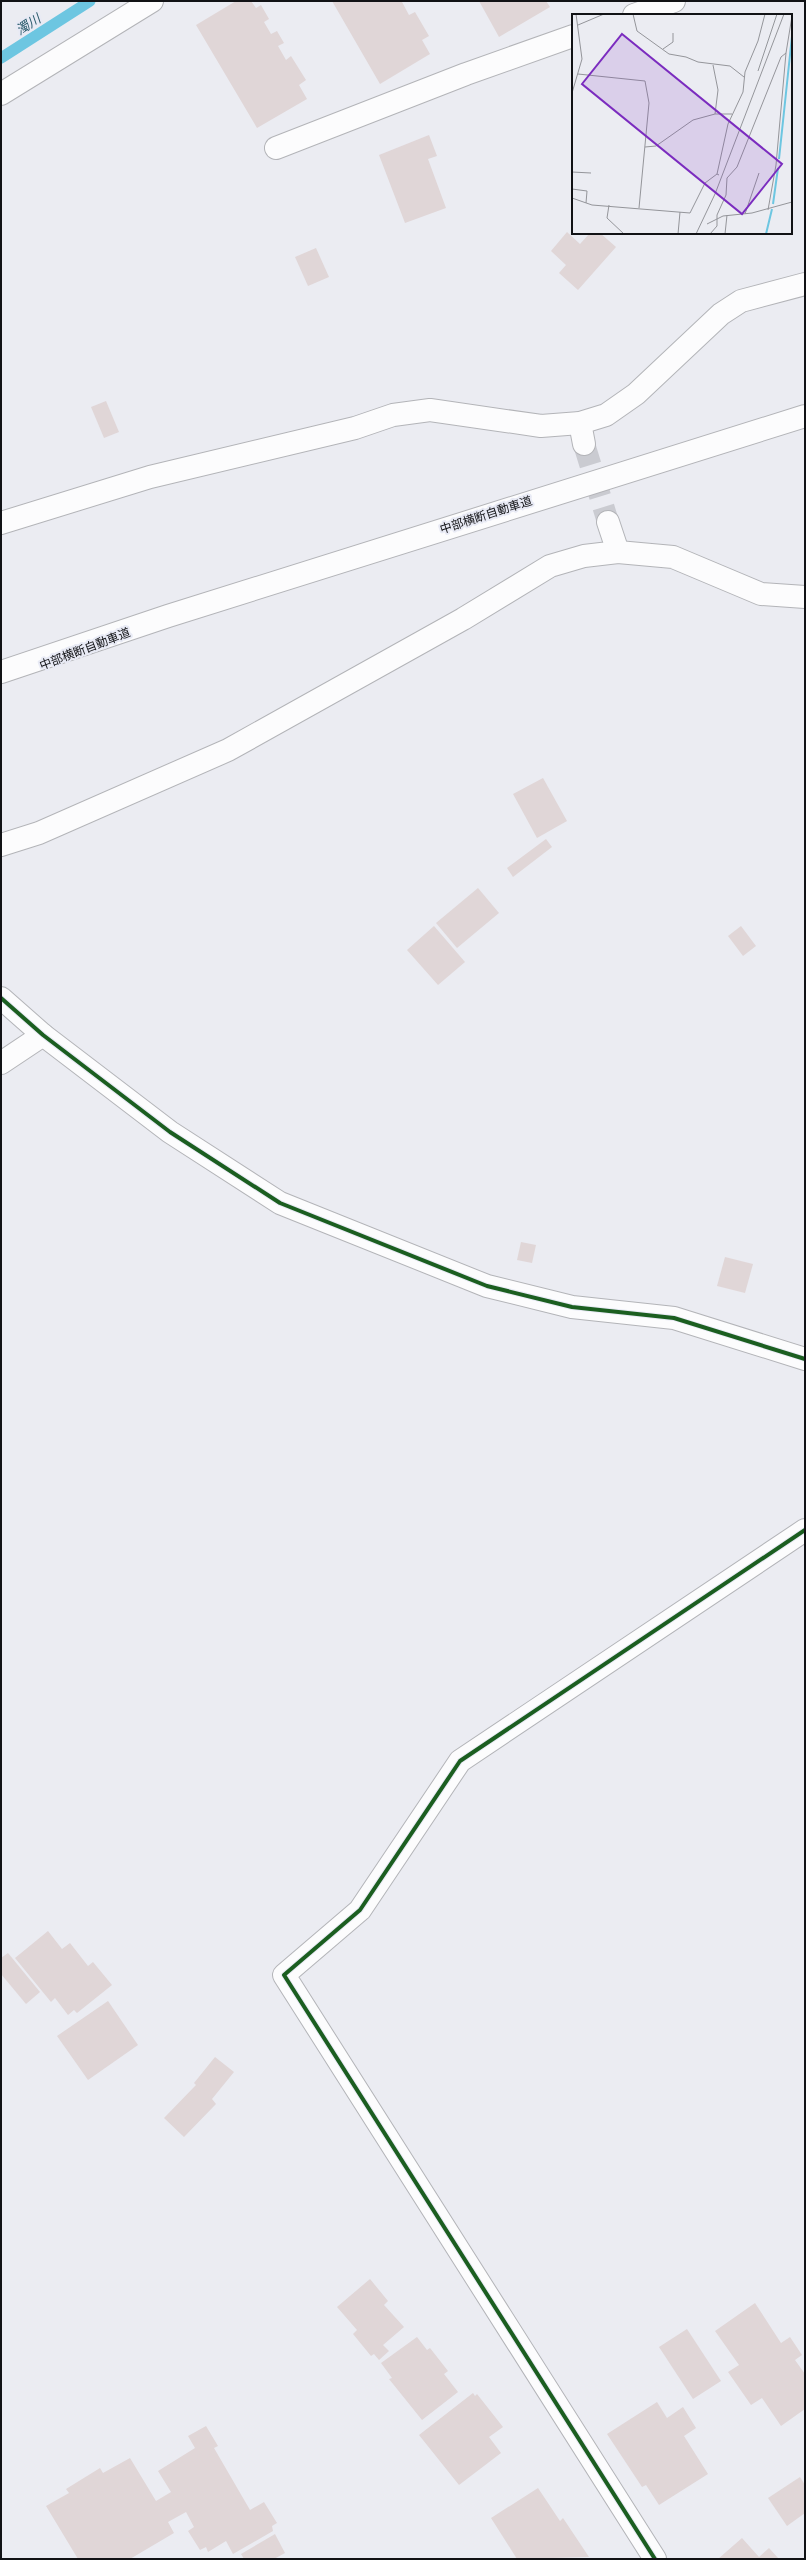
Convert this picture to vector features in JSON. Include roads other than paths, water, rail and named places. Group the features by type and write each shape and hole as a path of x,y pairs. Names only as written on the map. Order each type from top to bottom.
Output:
{"main road":[{"path":"1,94 152,1"},
{"path":"637,14 674,1"},
{"path":"276,148 466,74 572,36"},
{"path":"1,523 150,477 355,428 393,415 430,410 541,426 582,434 636,394 721,314 741,301 805,284"},
{"name":"中部横断自動車道","path":"1,672 168,616 805,416"},
{"path":"608,522 618,552"},
{"path":"1,845 39,834 228,750 464,619 550,566 584,556 618,552 673,557 761,594 805,597"},
{"name":"中部横断自動車道","path":"1,682 168,616"},
{"path":"1,998 43,1035 170,1132 280,1203 487,1286 572,1307 674,1318 805,1359"},
{"path":"1,1063 43,1035"},
{"path":"655,2559 284,1975 360,1910 460,1761 805,1530"}],"waterway":[{"name":"濁川","path":"1,58 90,1"}],"tunnel":[{"path":"584,444 608,522"}]}
